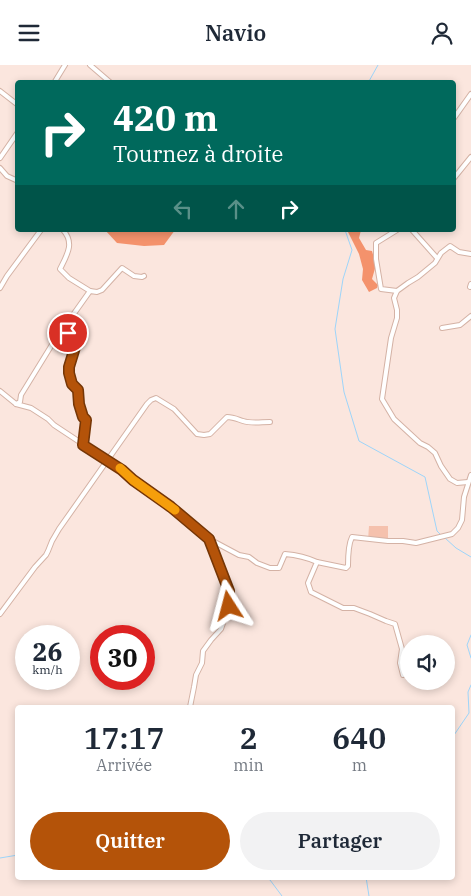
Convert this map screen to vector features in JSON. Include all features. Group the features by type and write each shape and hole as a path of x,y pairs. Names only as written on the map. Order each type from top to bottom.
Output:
{"street":[{"path":"56,80 65,65"},
{"path":"90,65 108,80"},
{"path":"0,91 15,103"},
{"path":"456,115 471,94"},
{"path":"0,158 15,136"},
{"path":"456,176 471,157"},
{"path":"0,168 7,176 15,180"},
{"path":"0,288 40,232"},
{"path":"65,232 70,242 67,256 60,269 90,291 97,292 102,290 122,268 134,276 144,276"},
{"path":"394,232 376,243 376,259 381,289 397,291"},
{"path":"414,232 437,258"},
{"path":"468,483 457,483 450,479 435,453 420,443 394,419 382,399 391,338 397,318 394,298 397,291 435,263 437,258 450,246 459,252 471,254"},
{"path":"16,404 20,403 21,395 64,326 90,291"},
{"path":"442,328 460,325 471,316"},
{"path":"64,326 76,344 69,373 72,384 78,390 79,404 83,417 86,420 83,445"},
{"path":"0,391 16,404 31,409 48,419 83,445 122,470 209,539 239,555 249,557 270,569 279,568 285,554 307,557 317,562 346,568 348,566 350,539 352,537 416,543 452,534 462,521 464,497 471,475"},
{"path":"0,614 46,555 52,541 151,399 156,398 174,409 197,434 210,434 226,417 234,417 250,422 270,422"},
{"path":"190,705 196,675 202,663 204,651 221,629 229,606 229,591 209,539"},
{"path":"317,562 308,583 311,592 343,608 354,608 395,624 400,642"}],"shaded area":[{"path":"107,232 174,232 164,245 144,246 117,243"},
{"path":"348,232 360,232 359,238 366,250 372,251 376,265 372,279 378,285 377,288 369,292 362,280 363,269 359,254"},
{"path":"369,526 388,526 388,542 368,540"}],"waterway":[{"path":"370,80 378,65"},
{"path":"346,232 352,250 343,279 335,329 344,392 359,441 425,477 437,531 442,536"},
{"path":"445,538 456,548 471,557"},
{"path":"471,635 467,645 471,658"},
{"path":"455,734 469,713 468,692 471,685"},
{"path":"0,858 15,856"},
{"path":"270,880 282,896"},
{"path":"366,880 369,896"}],"slow traffic":[{"path":"120,468 133,480 175,510"}],"route":[{"path":"68,333 76,344 69,373 72,384 78,390 79,404 83,417 86,420 83,445 122,470 209,539 229,591 229,606"}]}
